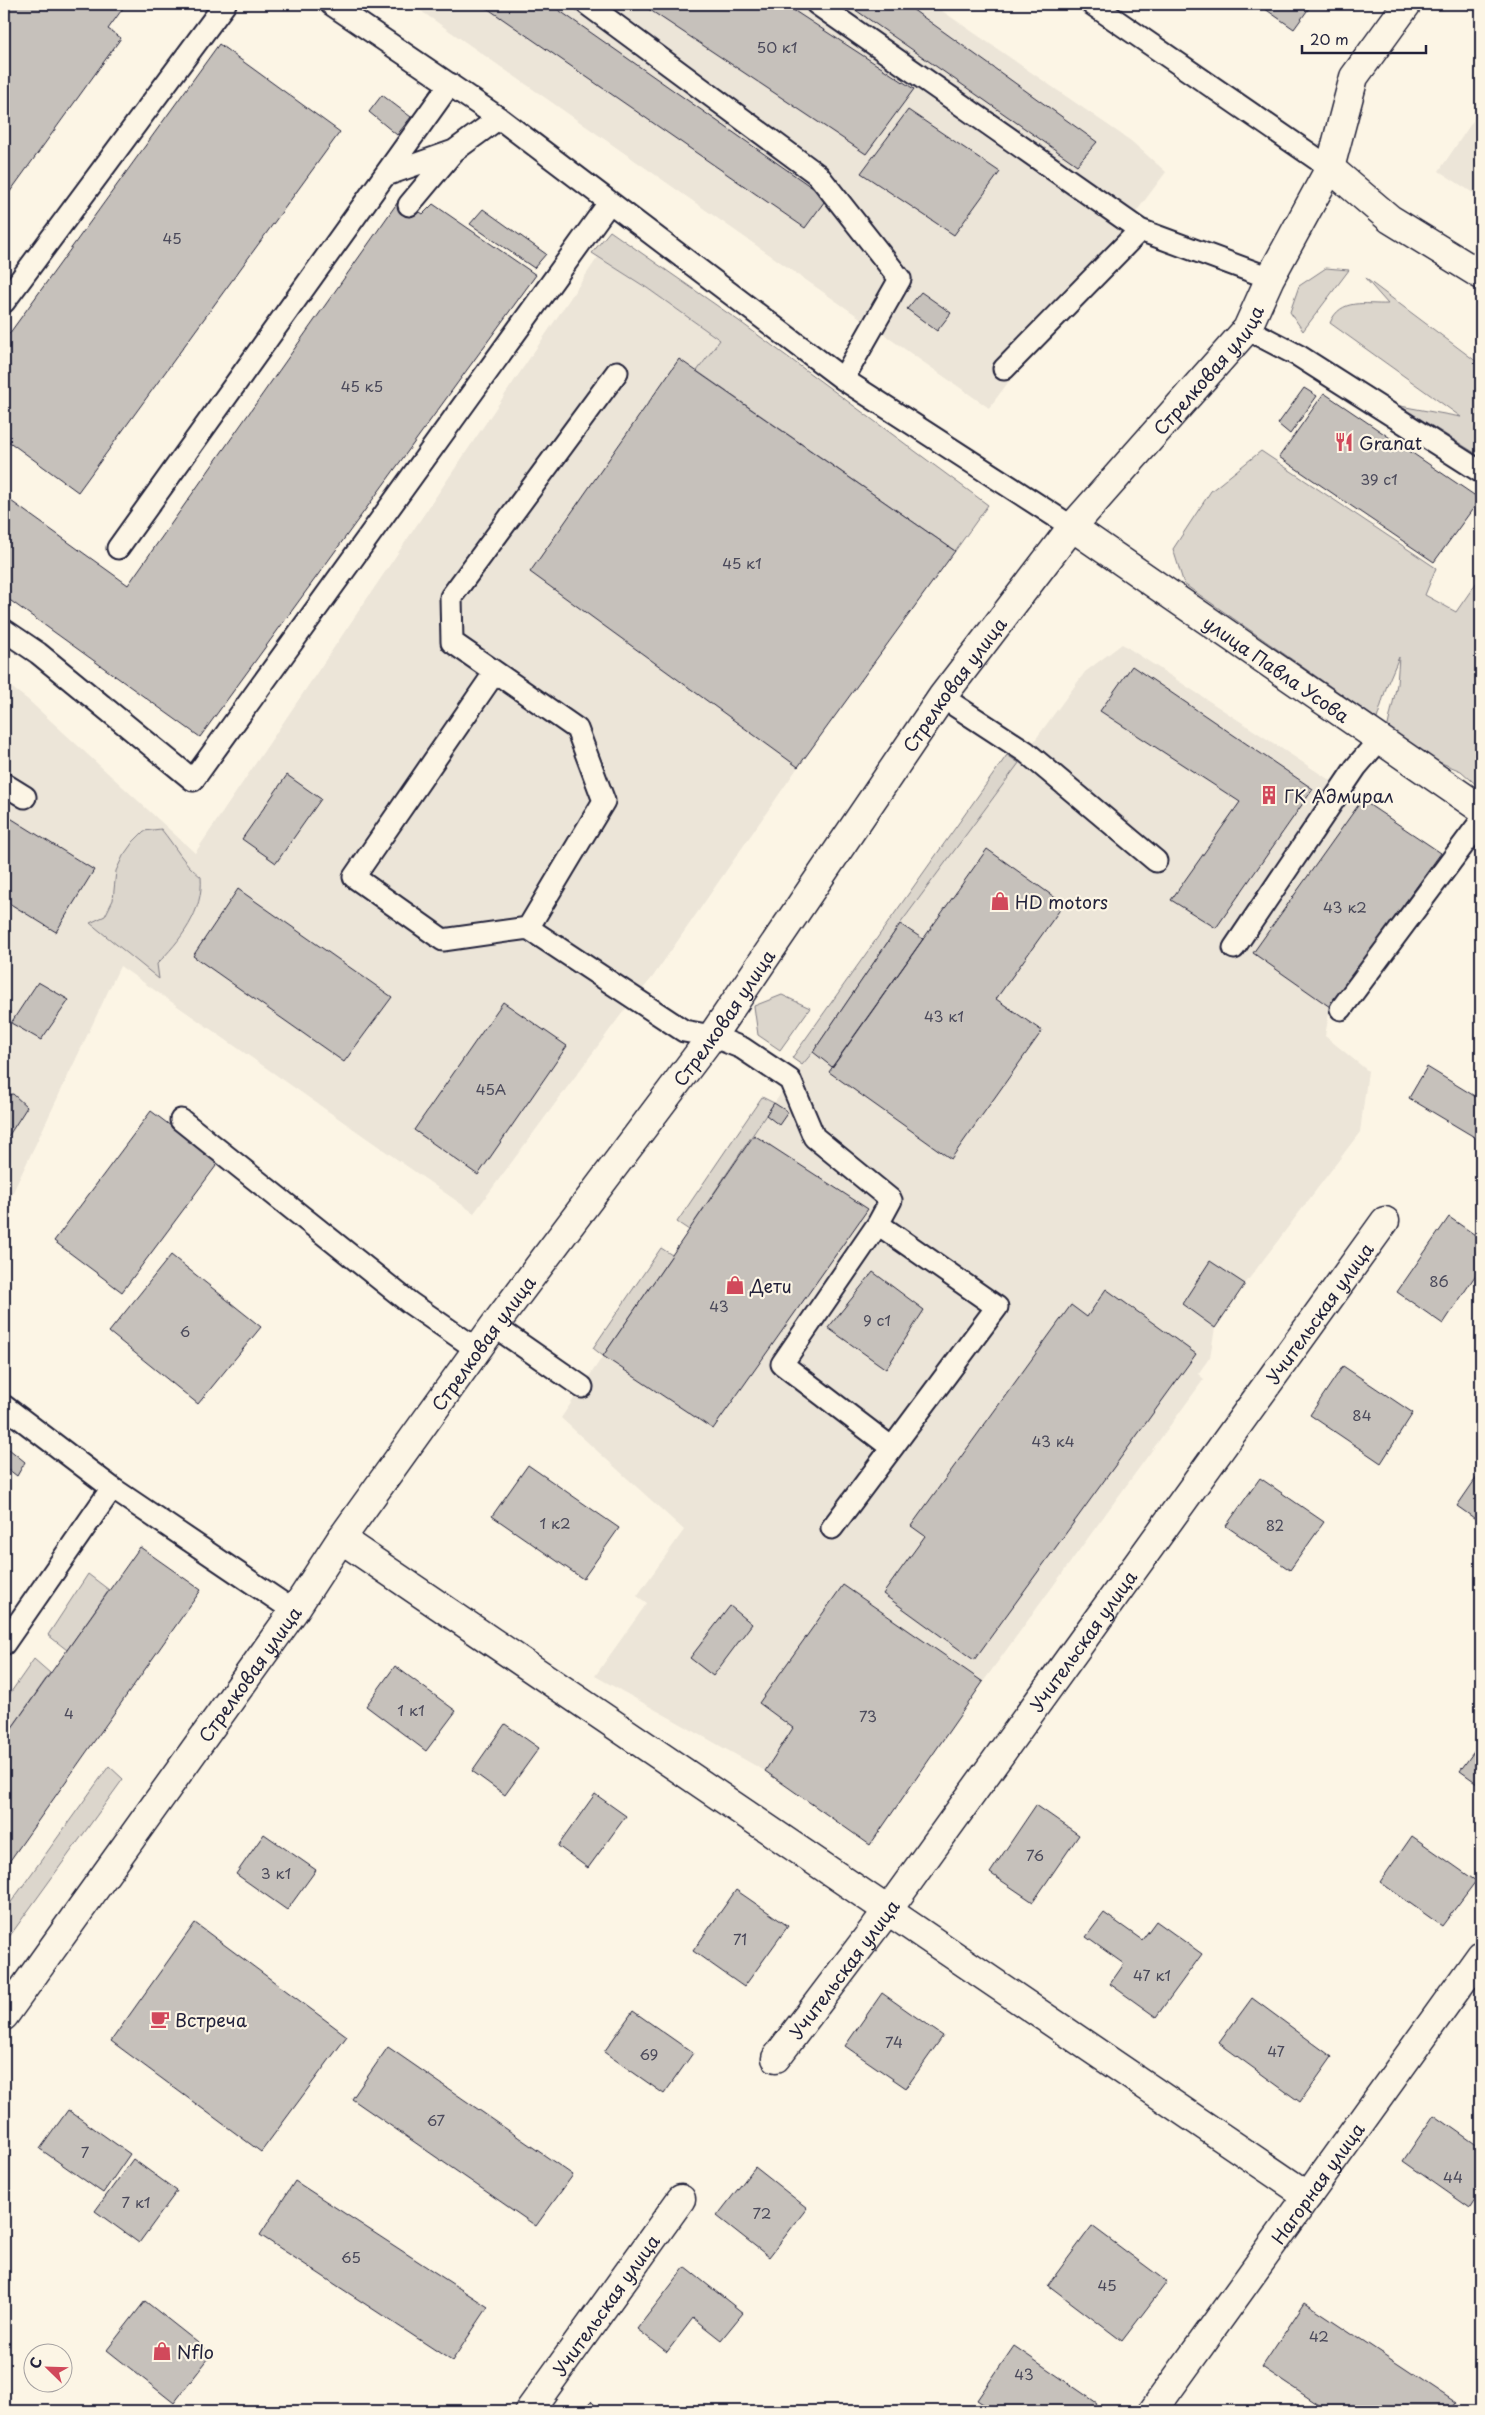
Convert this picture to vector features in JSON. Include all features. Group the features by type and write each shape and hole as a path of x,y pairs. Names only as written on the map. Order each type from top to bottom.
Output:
{"street":[{"name":"Стрелковая улица","path":"4,2016 294,1611 341,1539 494,1326 712,1036 942,696 1072,528 1247,329 1270,278 1330,168 1354,77 1406,4"},
{"path":"1330,168 1390,219 1481,275"},
{"name":"улица Павла Усова","path":"1072,528 1481,809"},
{"name":"Учительская улица","path":"776,2058 888,1910 1385,1221"},
{"path":"341,1539 1308,2196"},
{"name":"Нагорная улица","path":"1153,2411 1481,1955"},
{"name":"Учительская улица","path":"529,2411 682,2199"}],"lane":[{"path":"4,302 10,280 225,4"},
{"path":"331,4 499,118 843,379 1072,528"},
{"path":"587,4 818,175 900,279 843,379"},
{"path":"817,4 1140,230 1270,278"},
{"path":"1092,4 1330,168"},
{"path":"118,548 450,84"},
{"path":"409,205 454,151 499,118"},
{"path":"386,174 454,151"},
{"path":"4,630 38,654 193,780 609,203"},
{"path":"1004,370 1140,230"},
{"path":"1247,329 1299,356 1481,472"},
{"path":"528,928 604,801 577,729 452,642 451,597 617,372"},
{"path":"495,672 354,877 443,940 528,928 684,1031 712,1036 742,1048 790,1080 814,1136 891,1200 878,1224 782,1364 892,1448"},
{"path":"942,696 1026,752 1156,860"},
{"path":"1234,948 1356,767 1379,740"},
{"path":"4,784 25,797"},
{"path":"1341,1009 1481,821"},
{"path":"181,1120 410,1303 478,1350"},
{"path":"832,1528 997,1307 878,1224"},
{"path":"494,1326 582,1387"},
{"path":"7,1414 112,1488 294,1611"},
{"path":"4,1644 112,1488"}],"shaded area":[{"path":"411,4 932,4 1131,141 1166,172 989,408"},
{"path":"1481,109 1481,198 1439,171"},
{"path":"610,231 739,321 988,505 955,551 697,371 720,340 647,288 592,253"},
{"path":"598,257 647,288 720,340 697,371 955,551 798,767 652,978 623,1012 474,1213 120,966 4,1211 4,682 27,699 195,853"},
{"path":"1326,268 1349,270 1303,331 1290,312 1299,286"},
{"path":"1365,278 1481,365 1481,452 1475,453 1400,406 1461,417 1330,323 1340,309 1347,306 1354,304 1388,304"},
{"path":"1261,451 1436,568 1425,595 1456,612 1481,576 1481,789 1461,771 1410,750 1387,730 1397,684 1399,657 1387,685 1377,719 1184,584 1173,549 1211,491"},
{"path":"1122,644 1441,853 1456,870 1345,1021 1330,1008 1325,1036 1368,1071 1360,1132 1245,1284 1215,1328 1210,1357 1198,1374 1204,1379 983,1682 870,1845 765,1771 595,1676 647,1603 637,1596 684,1530 561,1418 790,1080 813,1052 900,924 1085,672"},
{"path":"1007,755 1019,763 900,924 813,1052 802,1065 792,1058"},
{"path":"161,829 184,860 201,877 201,890 199,902 189,925 157,964 159,979 90,923 105,916 113,900 116,871 123,856 133,842 144,831"},
{"path":"782,995 810,1008 780,1050 758,1035 754,1006"},
{"path":"762,1097 774,1103 689,1230 677,1222"},
{"path":"661,1248 672,1255 603,1356 593,1348"},
{"path":"88,1574 109,1590 67,1650 48,1635"},
{"path":"34,1659 50,1673 9,1732 4,1728 4,1702"},
{"path":"109,1766 123,1779 4,1944 4,1912"}],"building":[{"path":"6,4 126,4 108,29 121,38 4,200 4,7"},
{"path":"481,4 550,4 827,198 805,228"},
{"path":"641,4 784,4 914,89 866,154"},
{"path":"847,4 905,4 1097,142 1077,165"},
{"path":"1258,4 1312,4 1294,29"},
{"path":"219,44 340,132 78,492 4,438 4,341"},
{"path":"382,95 411,117 397,135 369,112"},
{"path":"908,110 1000,172 954,235 861,173"},
{"path":"400,199 423,214 433,204 536,275 200,737 4,596 4,496 128,585"},
{"path":"483,209 546,254 534,268 470,224"},
{"path":"921,292 951,313 937,331 907,309"},
{"path":"679,359 955,551 798,767 530,572"},
{"path":"1304,388 1317,396 1290,434 1278,424"},
{"path":"1324,393 1480,499 1434,562 1279,457"},
{"name":"ГК Адмирал","path":"1132,666 1313,789 1216,928 1171,900 1240,802 1100,711"},
{"path":"287,775 321,799 276,863 242,839"},
{"path":"1362,800 1441,853 1330,1007 1253,953"},
{"path":"4,814 94,870 56,932 4,900"},
{"path":"987,849 1064,904 996,999 1042,1031 951,1159 829,1072"},
{"path":"238,889 392,997 344,1062 193,956"},
{"path":"900,924 923,939 832,1067 813,1052"},
{"path":"38,982 69,1000 41,1040 11,1023"},
{"path":"503,1002 567,1046 478,1175 414,1130"},
{"path":"1427,1067 1481,1100 1481,1141 1409,1098"},
{"path":"13,1094 27,1107 4,1143 4,1095"},
{"path":"774,1103 788,1112 779,1125 766,1115"},
{"path":"151,1111 219,1162 122,1292 54,1241"},
{"path":"754,1135 868,1209 713,1429 603,1356"},
{"path":"1449,1217 1481,1239 1481,1267 1443,1324 1397,1292"},
{"path":"171,1255 261,1327 198,1404 109,1332"},
{"path":"1210,1261 1245,1284 1215,1328 1182,1304"},
{"path":"873,1272 924,1310 886,1369 828,1328"},
{"path":"1106,1289 1196,1354 974,1660 883,1594 925,1536 911,1526 1071,1305 1087,1317"},
{"path":"1343,1366 1413,1413 1381,1463 1310,1415"},
{"path":"9,1449 25,1462 17,1476 4,1466 4,1455"},
{"path":"528,1465 619,1528 583,1579 492,1516"},
{"path":"1481,1471 1481,1523 1457,1506"},
{"path":"1260,1478 1324,1522 1290,1570 1226,1526"},
{"path":"140,1547 201,1590 4,1869 4,1739"},
{"path":"843,1585 983,1682 870,1845 765,1771 793,1728 759,1703"},
{"path":"730,1606 752,1624 713,1676 690,1658"},
{"path":"395,1666 456,1711 426,1751 366,1706"},
{"path":"505,1724 539,1748 505,1795 472,1771"},
{"path":"1481,1742 1481,1786 1460,1771"},
{"path":"595,1794 626,1816 588,1868 558,1846"},
{"path":"1036,1805 1079,1835 1033,1902 990,1873"},
{"path":"264,1834 316,1870 287,1910 236,1874"},
{"path":"1412,1836 1476,1881 1442,1926 1380,1882"},
{"path":"736,1890 788,1926 744,1987 693,1951"},
{"path":"1104,1913 1142,1940 1156,1921 1202,1954 1156,2017 1110,1984 1124,1964 1086,1937"},
{"path":"195,1923 347,2036 261,2152 111,2041"},
{"path":"882,1993 943,2036 906,2088 845,2046"},
{"path":"1252,1998 1332,2057 1300,2102 1219,2043"},
{"path":"633,2011 693,2053 664,2094 604,2052"},
{"path":"388,2047 573,2175 536,2226 352,2099"},
{"path":"68,2110 130,2154 103,2193 40,2149"},
{"path":"1434,2115 1481,2148 1481,2191 1470,2208 1403,2161"},
{"path":"133,2159 177,2191 139,2243 95,2211"},
{"path":"755,2167 807,2208 769,2257 717,2216"},
{"path":"295,2181 488,2307 452,2361 260,2235"},
{"path":"1092,2226 1167,2282 1122,2341 1048,2285"},
{"path":"685,2267 743,2313 721,2340 693,2318 667,2352 637,2329"},
{"path":"145,2301 212,2354 174,2403 107,2350"},
{"path":"1305,2302 1455,2402 1449,2411 1328,2411 1262,2367"},
{"path":"1014,2346 1097,2403 1092,2411 994,2411 977,2400"},
{"path":"591,2401 601,2411 581,2411"}],"place":[{"name":"Granat","path":"1344,442"},
{"name":"ГК Адмирал","path":"1269,795"},
{"name":"HD motors","path":"1000,901"},
{"name":"Дети","path":"735,1285"},
{"name":"Встреча","path":"160,2019"},
{"name":"Nflo","path":"162,2351"}]}
